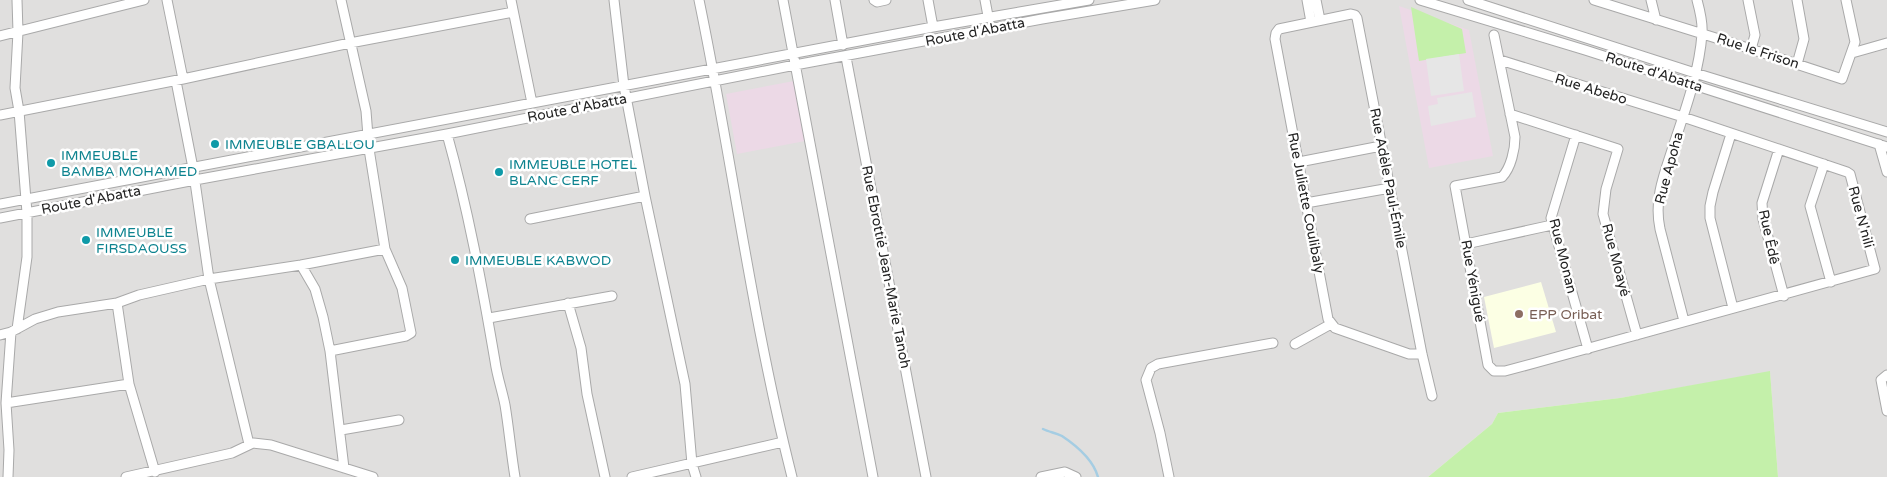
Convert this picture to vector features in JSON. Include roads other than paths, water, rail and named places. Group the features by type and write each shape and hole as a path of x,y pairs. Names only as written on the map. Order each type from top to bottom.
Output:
{"street":[{"path":"8,477 9,450 6,404 14,331 27,257 27,199 19,111 15,88 18,32 17,0"},
{"path":"0,36 144,0"},
{"path":"167,0 209,279 249,444"},
{"path":"330,351 406,336 411,333 402,288 385,249 369,148 369,133 341,0"},
{"path":"511,0 532,103"},
{"path":"614,0 624,86 685,384 692,464 696,477"},
{"path":"699,0 713,68 761,344 792,477"},
{"path":"783,0 873,477"},
{"path":"835,0 843,45"},
{"path":"874,0 877,2 886,0"},
{"path":"928,0 933,27"},
{"path":"985,0 988,16"},
{"name":"Route d'Abatta","path":"0,204 988,16 1089,0"},
{"name":"Route d'Abatta","path":"0,218 1080,12 1155,0"},
{"path":"1307,0 1316,21"},
{"path":"1316,0 1316,21"},
{"name":"Route d'Abatta","path":"1420,0 1692,84 1883,146"},
{"name":"Route d'Abatta","path":"1468,0 1887,132"},
{"name":"Rue le Frison","path":"1594,0 1702,33 1842,80 1855,42 1846,0"},
{"path":"1651,0 1656,20"},
{"name":"Rue Apoha","path":"1684,322 1657,215 1657,202 1695,73 1702,33 1698,0"},
{"path":"1748,0 1755,34 1751,49"},
{"path":"1797,0 1804,39 1797,64"},
{"path":"1078,1 1080,12"},
{"path":"0,115 179,80 350,43 513,12"},
{"name":"Rue Adèle Paul-Émile","path":"1316,21 1351,14 1357,18 1422,354 1432,396"},
{"name":"Rue Juliette Coulibaly","path":"1316,21 1279,29 1276,33 1306,204 1328,319 1331,324"},
{"name":"Rue Yénigué","path":"1494,34 1515,137 1515,146 1506,174 1502,178 1455,186 1488,365 1494,371 1505,372 1684,322"},
{"path":"1852,53 1887,43"},
{"name":"Rue Ebrottié Jean-Marie Tanoh","path":"846,57 926,477"},
{"name":"Rue Abebo","path":"1500,60 1683,118"},
{"name":"Rue Moayé","path":"1510,114 1618,149 1606,189 1603,214 1637,335"},
{"name":"Rue N'nili","path":"1683,118 1850,174 1875,269 1784,296 1684,322"},
{"path":"447,134 462,186 489,318 495,362 505,405 515,477"},
{"path":"1731,134 1710,206 1710,218 1734,308"},
{"name":"Rue Monan","path":"1576,135 1551,218 1588,349"},
{"path":"1299,162 1382,146"},
{"path":"1883,146 1887,172"},
{"name":"Rue Êdê","path":"1779,149 1762,203 1763,219 1784,296"},
{"path":"1824,164 1810,206 1831,282"},
{"path":"1306,204 1390,188"},
{"path":"530,219 645,196"},
{"path":"1466,244 1552,225"},
{"path":"0,335 14,331 35,319 58,312 117,302 209,279 301,265 385,249"},
{"path":"301,265 318,297 330,351 341,430 344,468"},
{"path":"489,318 612,296"},
{"path":"117,302 129,384 155,472"},
{"path":"568,303 581,348 587,394 605,477"},
{"path":"1295,344 1331,324 1335,328 1409,354 1422,354"},
{"path":"1169,477 1146,380 1151,368 1158,364 1273,343"},
{"path":"1887,375 1881,380 1887,411"},
{"path":"6,404 129,384"},
{"path":"341,430 399,420"},
{"path":"632,477 783,442"},
{"path":"126,477 155,472 232,453 249,444 271,445 373,477"},
{"path":"1041,477 1065,472 1074,474 1076,477"}],"waterway":[{"path":"1043,429 1062,436 1079,449 1092,464 1098,477"}],"place":[{"name":"IMMEUBLE GBALLOU","path":"215,144"},
{"name":"IMMEUBLE BAMBA MOHAMED","path":"51,163"},
{"name":"IMMEUBLE HOTEL BLANC CERF","path":"499,172"},
{"name":"IMMEUBLE FIRSDAOUSS","path":"86,240"},
{"name":"IMMEUBLE KABWOD","path":"455,260"},
{"name":"EPP Oribat","path":"1519,314"}]}
